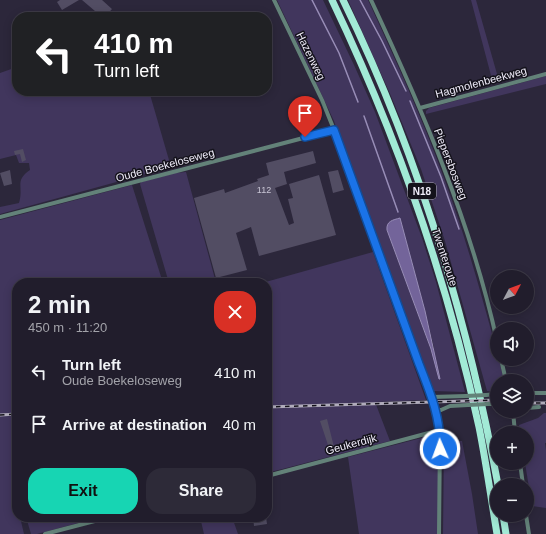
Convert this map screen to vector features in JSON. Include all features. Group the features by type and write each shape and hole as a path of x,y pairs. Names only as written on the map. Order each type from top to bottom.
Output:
{"highway":[{"name":"N18","path":"328,0 346,29"},
{"name":"Twenteroute","path":"332,0 379,104 401,162 440,276 458,340 479,428 496,534"},
{"name":"Twenteroute","path":"343,0 371,60 398,125 433,221 456,298 476,377 497,478"},
{"path":"504,522 506,534"}],"street":[{"name":"Hazenweg","path":"274,0 322,100 334,130 432,397 440,430 439,534"},
{"name":"Piepersbosweg","path":"371,0 420,108 447,177 472,247 492,322"},
{"name":"Hagmolenbeekweg","path":"420,108 546,74"},
{"name":"Oude Boekeloseweg","path":"0,217 334,130"},
{"path":"534,393 546,393"},
{"path":"432,397 490,395"},
{"path":"436,411 450,406 490,404"},
{"path":"534,407 539,407"},
{"name":"Geukerdijk","path":"272,475 440,430"},
{"path":"45,534 91,522"},
{"path":"527,522 529,534"}],"shaded area":[{"path":"277,0 323,0 375,112 422,238 436,282 465,392 433,391 407,328 334,121","holes":["400,218 434,348 434,358 387,230 389,223 395,219"]},
{"path":"348,0 368,0 427,133 452,199 490,326 490,366 501,366 502,374 490,374 490,391 487,391 445,241 421,169 391,96"},
{"path":"471,0 476,0 499,81 493,83"},
{"path":"12,69 12,96 150,96 171,167 0,214 0,207 19,203 22,177 30,170 29,163 19,163 16,155 0,159 0,73"},
{"path":"546,76 546,84 426,114 426,111 429,108"},
{"path":"186,172 215,278 168,278 140,184 141,182 175,173"},
{"path":"132,185 161,278 12,278 12,522 21,522 24,534 0,534 0,220"},
{"path":"400,218 425,311 440,379 431,349 387,230 389,223"},
{"path":"373,252 426,400 375,402 390,441 272,472 272,280"},
{"path":"546,413 546,508 534,506 534,478 527,478 526,470 534,470 534,426 519,425 538,418"},
{"path":"437,434 438,534 359,534 348,457"},
{"path":"444,441 462,441 478,534 443,534"},
{"path":"27,522 82,522 37,534 31,534"},
{"path":"201,522 234,522 238,534 204,534"}],"building":[{"path":"60,0 79,0 62,10 57,2"},
{"path":"82,0 102,0 112,9 109,12 96,12"},
{"path":"23,149 26,160 22,162 20,154 15,155 14,151"},
{"path":"313,151 316,163 284,172 287,184 275,188 289,225 294,223 288,199 293,198 289,184 319,175 336,235 259,256 251,227 236,233 247,270 216,278 194,198 224,189 225,193 258,181 257,179 269,175 266,163"},
{"path":"10,170 12,184 4,186 0,173"},
{"path":"338,170 344,190 333,193 328,172"},
{"path":"327,419 334,447 329,448 320,421"},
{"path":"254,522 267,522 267,524 254,526"}],"waterway":[{"path":"312,0 339,53 358,102"},
{"path":"360,0 406,91"},
{"path":"410,101 441,177 459,229"},
{"path":"364,116 398,212"}],"railway":[{"path":"272,407 490,400"},
{"path":"534,403 546,403"},
{"path":"0,415 12,414"}],"route":[{"path":"305,137 334,130 432,397 440,430 440,449"}]}
